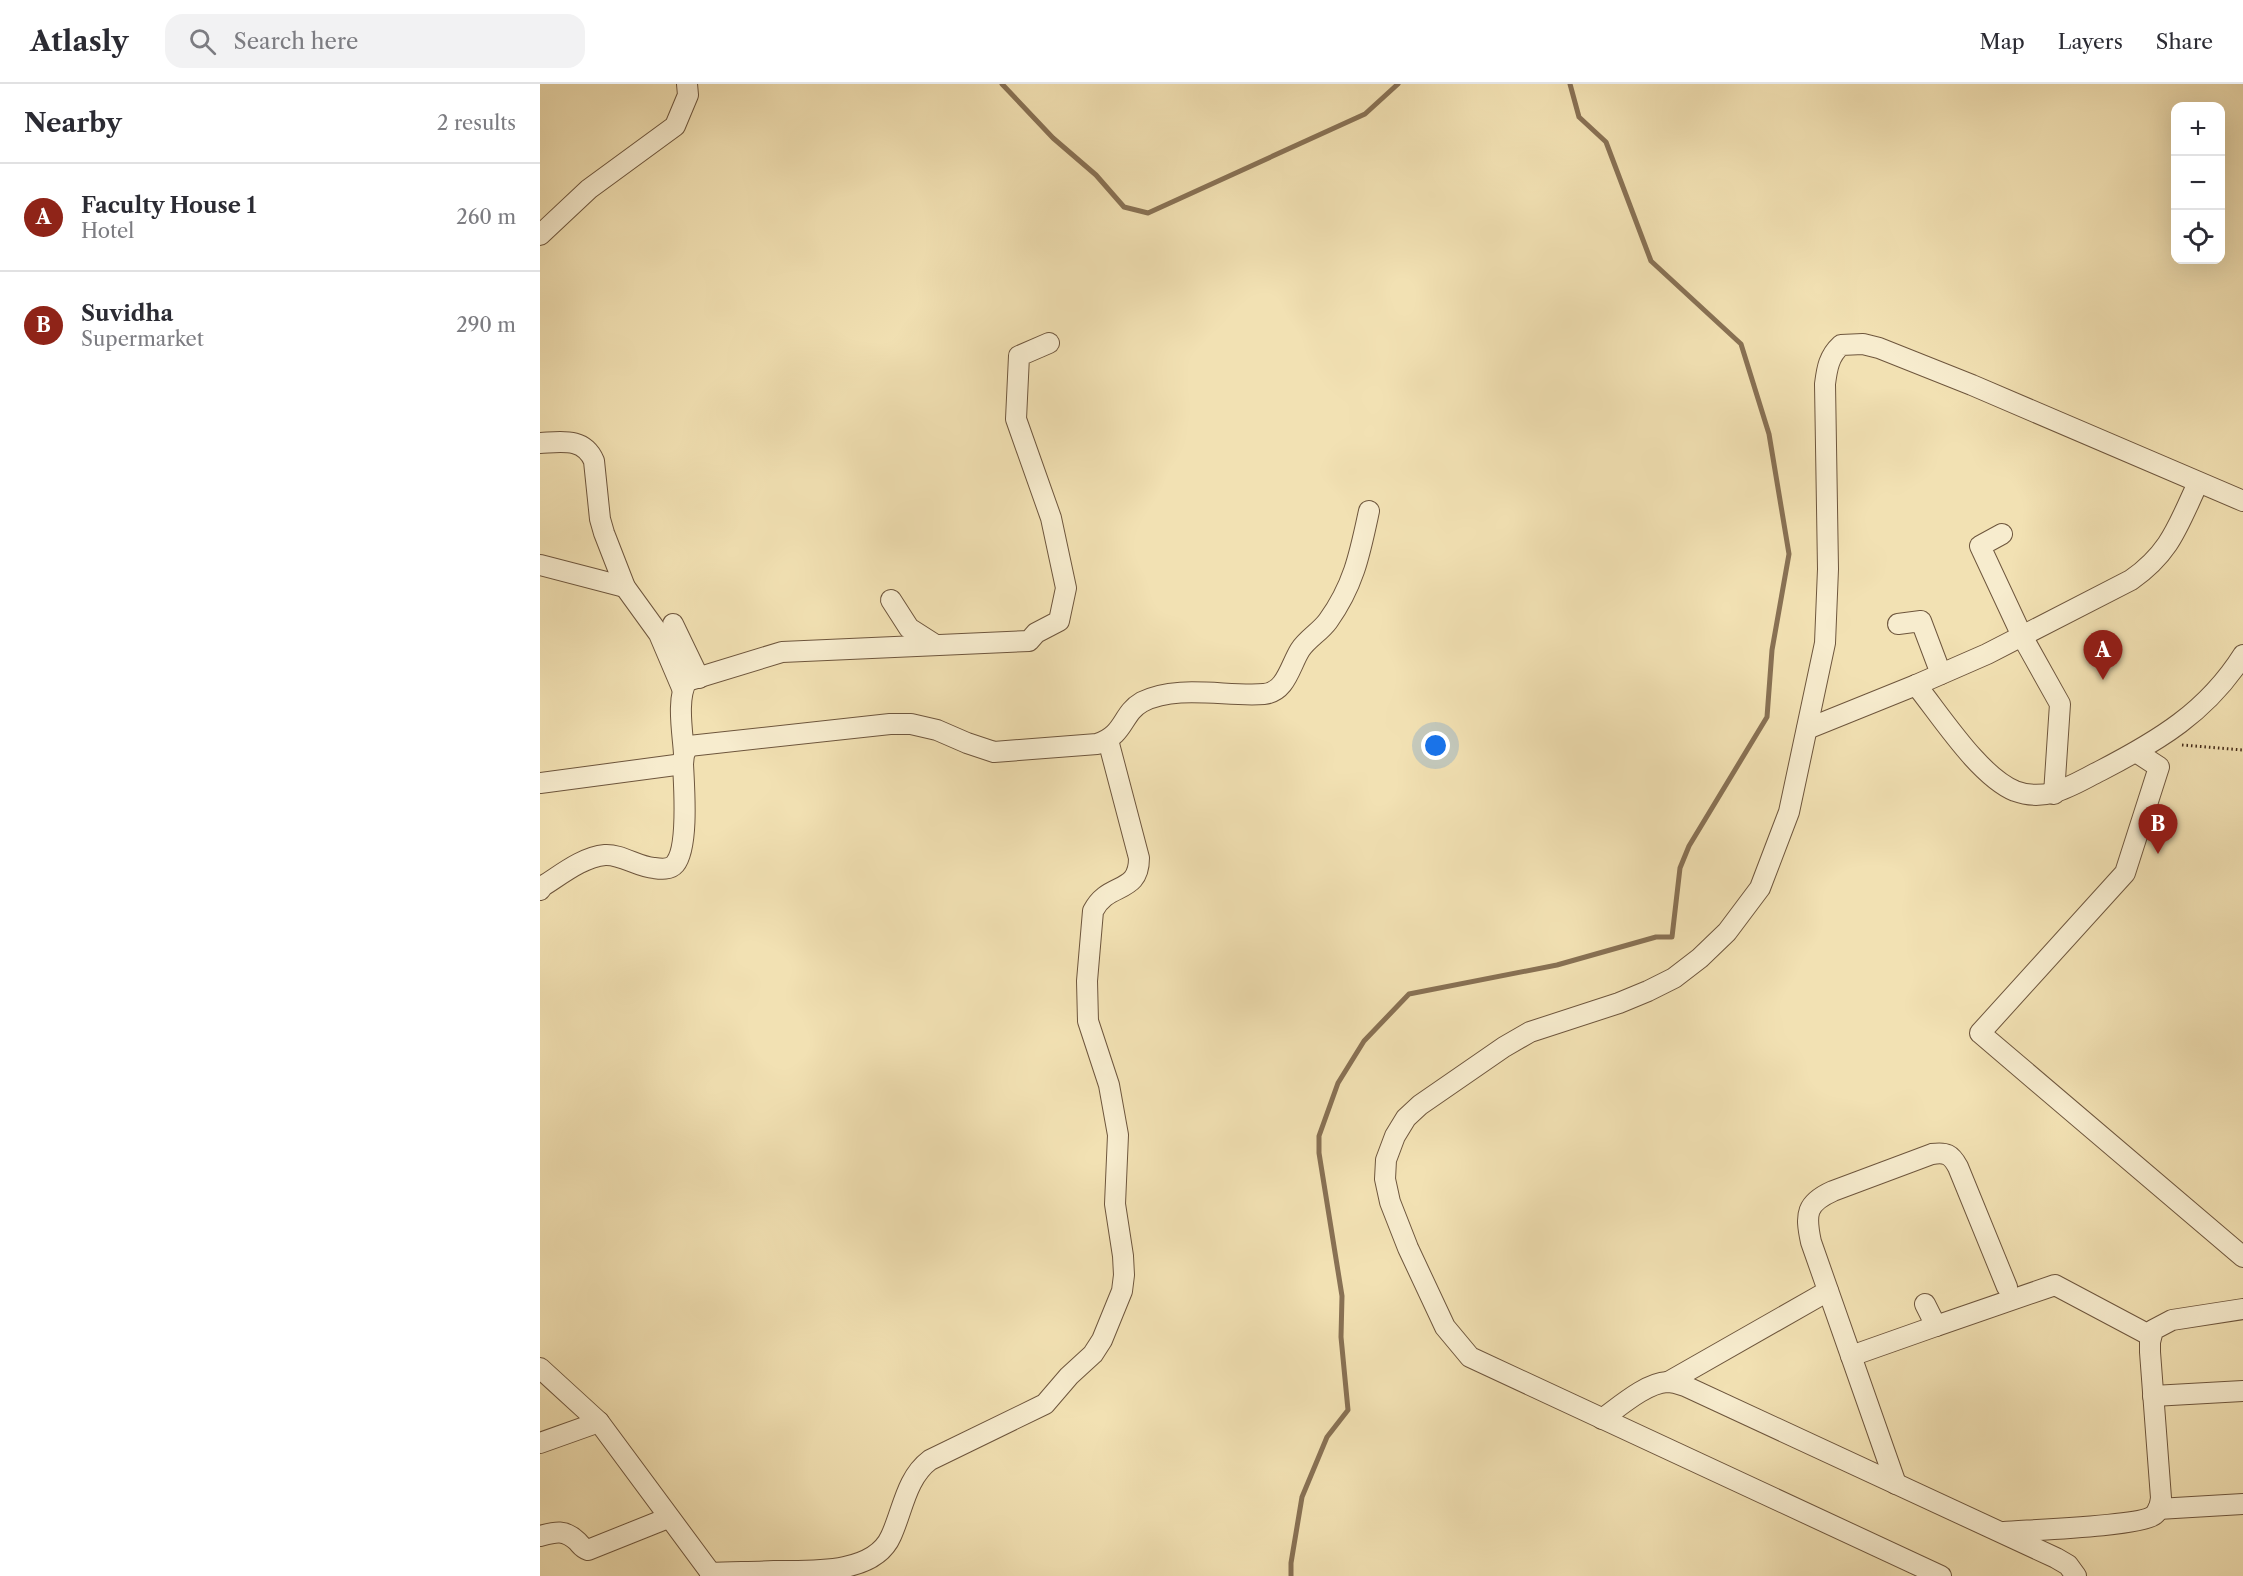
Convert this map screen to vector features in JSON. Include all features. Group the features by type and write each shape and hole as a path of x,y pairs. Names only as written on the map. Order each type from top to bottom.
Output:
{"street":[{"path":"540,235 589,189 675,126 688,94 687,84"},
{"path":"682,688 687,681 782,652 1029,640 1036,633 1059,621 1066,588 1054,529 1016,419 1019,356 1049,343"},
{"path":"1941,1576 1470,1357 1445,1327 1408,1248 1390,1202 1385,1179 1386,1160 1395,1136 1406,1118 1420,1105 1530,1032 1619,1003 1648,992 1674,978 1727,932 1760,888 1789,812 1825,643 1828,607 1825,384 1828,363 1841,345 1863,344 1879,348 1972,385 2243,501"},
{"path":"540,443 572,442 584,446 590,453 594,460 600,519 625,587 658,634 682,688 685,824 680,856 675,866 667,869 652,868 607,855 576,865 540,890"},
{"path":"1807,729 1941,674 2022,636 2131,580 2150,567 2170,542 2198,483"},
{"path":"683,759 689,746 697,744 890,724 911,724 937,730 967,744 994,752 1097,744 1108,740 1119,731 1131,711 1142,702 1164,695 1267,694 1277,690 1285,681 1301,648 1328,621 1350,584 1357,568 1369,511"},
{"path":"2002,534 1980,546 2022,636 2060,704 2054,794"},
{"path":"540,565 625,587"},
{"path":"891,600 909,628 934,644"},
{"path":"1898,624 1922,621 1941,674"},
{"path":"673,624 699,678"},
{"path":"1916,685 1980,765 1999,782 2029,795 2054,794 2169,733 2230,676 2243,655"},
{"path":"540,1368 598,1422 712,1574 825,1571 866,1561 879,1552 890,1539 919,1468 930,1460 1045,1404 1093,1354 1102,1340 1122,1291 1124,1275 1115,1204 1119,1136 1108,1085 1088,1021 1088,969 1093,911 1106,894 1134,880 1139,872 1139,858 1108,740"},
{"path":"2144,747 2159,767 2125,873 1980,1033 2243,1257"},
{"path":"540,783 683,759"},
{"path":"1896,1484 1828,1292 1808,1226 1811,1205 1820,1197 1833,1191 1932,1154 1944,1152 1952,1156 1958,1167 2007,1287"},
{"path":"1851,1356 2055,1285 2151,1336"},
{"path":"1670,1382 1828,1292"},
{"path":"1925,1304 1936,1326"},
{"path":"2002,1532 2132,1522 2153,1516 2161,1498 2150,1352 2153,1330 2172,1320 2217,1318 2243,1309"},
{"path":"1602,1419 1647,1388 1659,1383 1670,1382 1685,1386 2056,1557 2068,1565 2076,1576"},
{"path":"2153,1396 2243,1391"},
{"path":"540,1443 598,1422"},
{"path":"2158,1509 2243,1504"},
{"path":"540,1536 562,1532 588,1550 668,1518"}],"path":[{"path":"2144,747 2243,750"}],"waterway":[{"path":"1002,84 1053,138 1096,175 1124,207 1148,213 1365,114 1398,84"},
{"path":"1291,1576 1302,1497 1327,1437 1348,1410 1341,1337 1342,1296 1319,1153 1319,1136 1338,1083 1364,1041 1409,994 1557,965 1656,937 1672,937 1680,868 1689,846 1767,717 1772,650 1789,554 1769,434 1741,344 1651,261 1606,142 1579,117 1570,84"}],"place":[{"name":"Faculty House 1","path":"2103,680"},
{"name":"Suvidha","path":"2158,854"}]}
